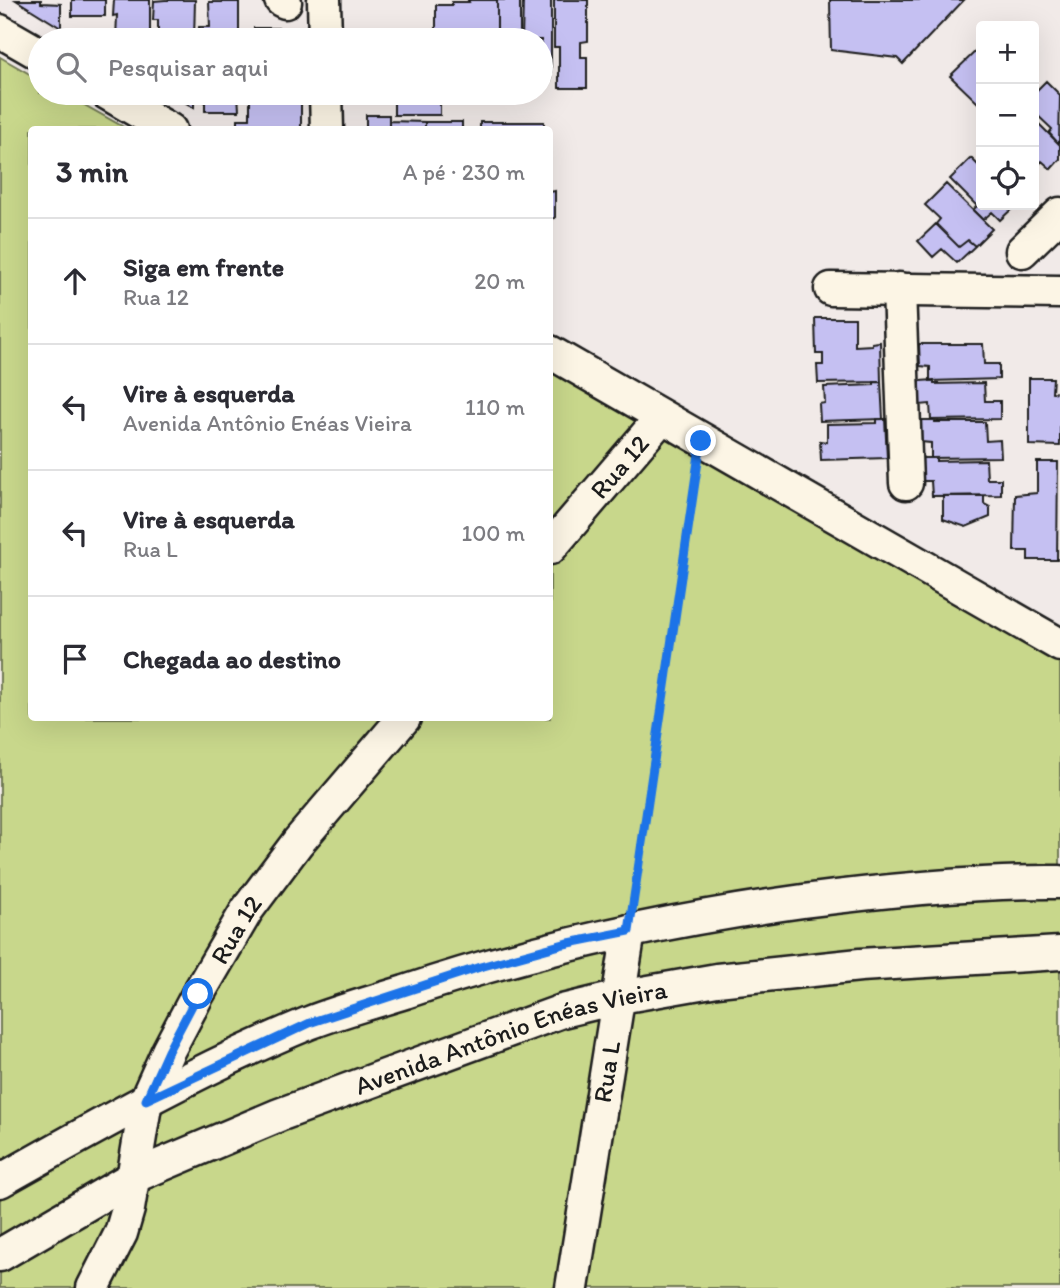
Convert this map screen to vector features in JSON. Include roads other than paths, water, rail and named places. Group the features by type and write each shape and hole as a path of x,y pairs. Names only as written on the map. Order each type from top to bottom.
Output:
{"street":[{"path":"324,0 325,28"},
{"path":"0,31 28,47"},
{"path":"127,105 163,126"},
{"path":"326,105 327,126"},
{"path":"1022,251 1060,214"},
{"path":"831,289 1060,292"},
{"path":"899,289 906,483"},
{"path":"553,354 1060,645"},
{"name":"Rua 12","path":"553,544 661,418"},
{"name":"Rua 12","path":"93,1288 121,1233 135,1176 146,1100 168,1051 247,910 298,842 401,721"},
{"path":"0,1181 146,1100 312,1022 480,967 564,944 711,914 853,894 954,886 1060,882"},
{"name":"Rua L","path":"572,1288 629,931"},
{"name":"Avenida Antônio Enéas Vieira","path":"0,1255 135,1176 279,1115 417,1062 562,1011 620,997 717,981 847,967 1060,953"}]}
